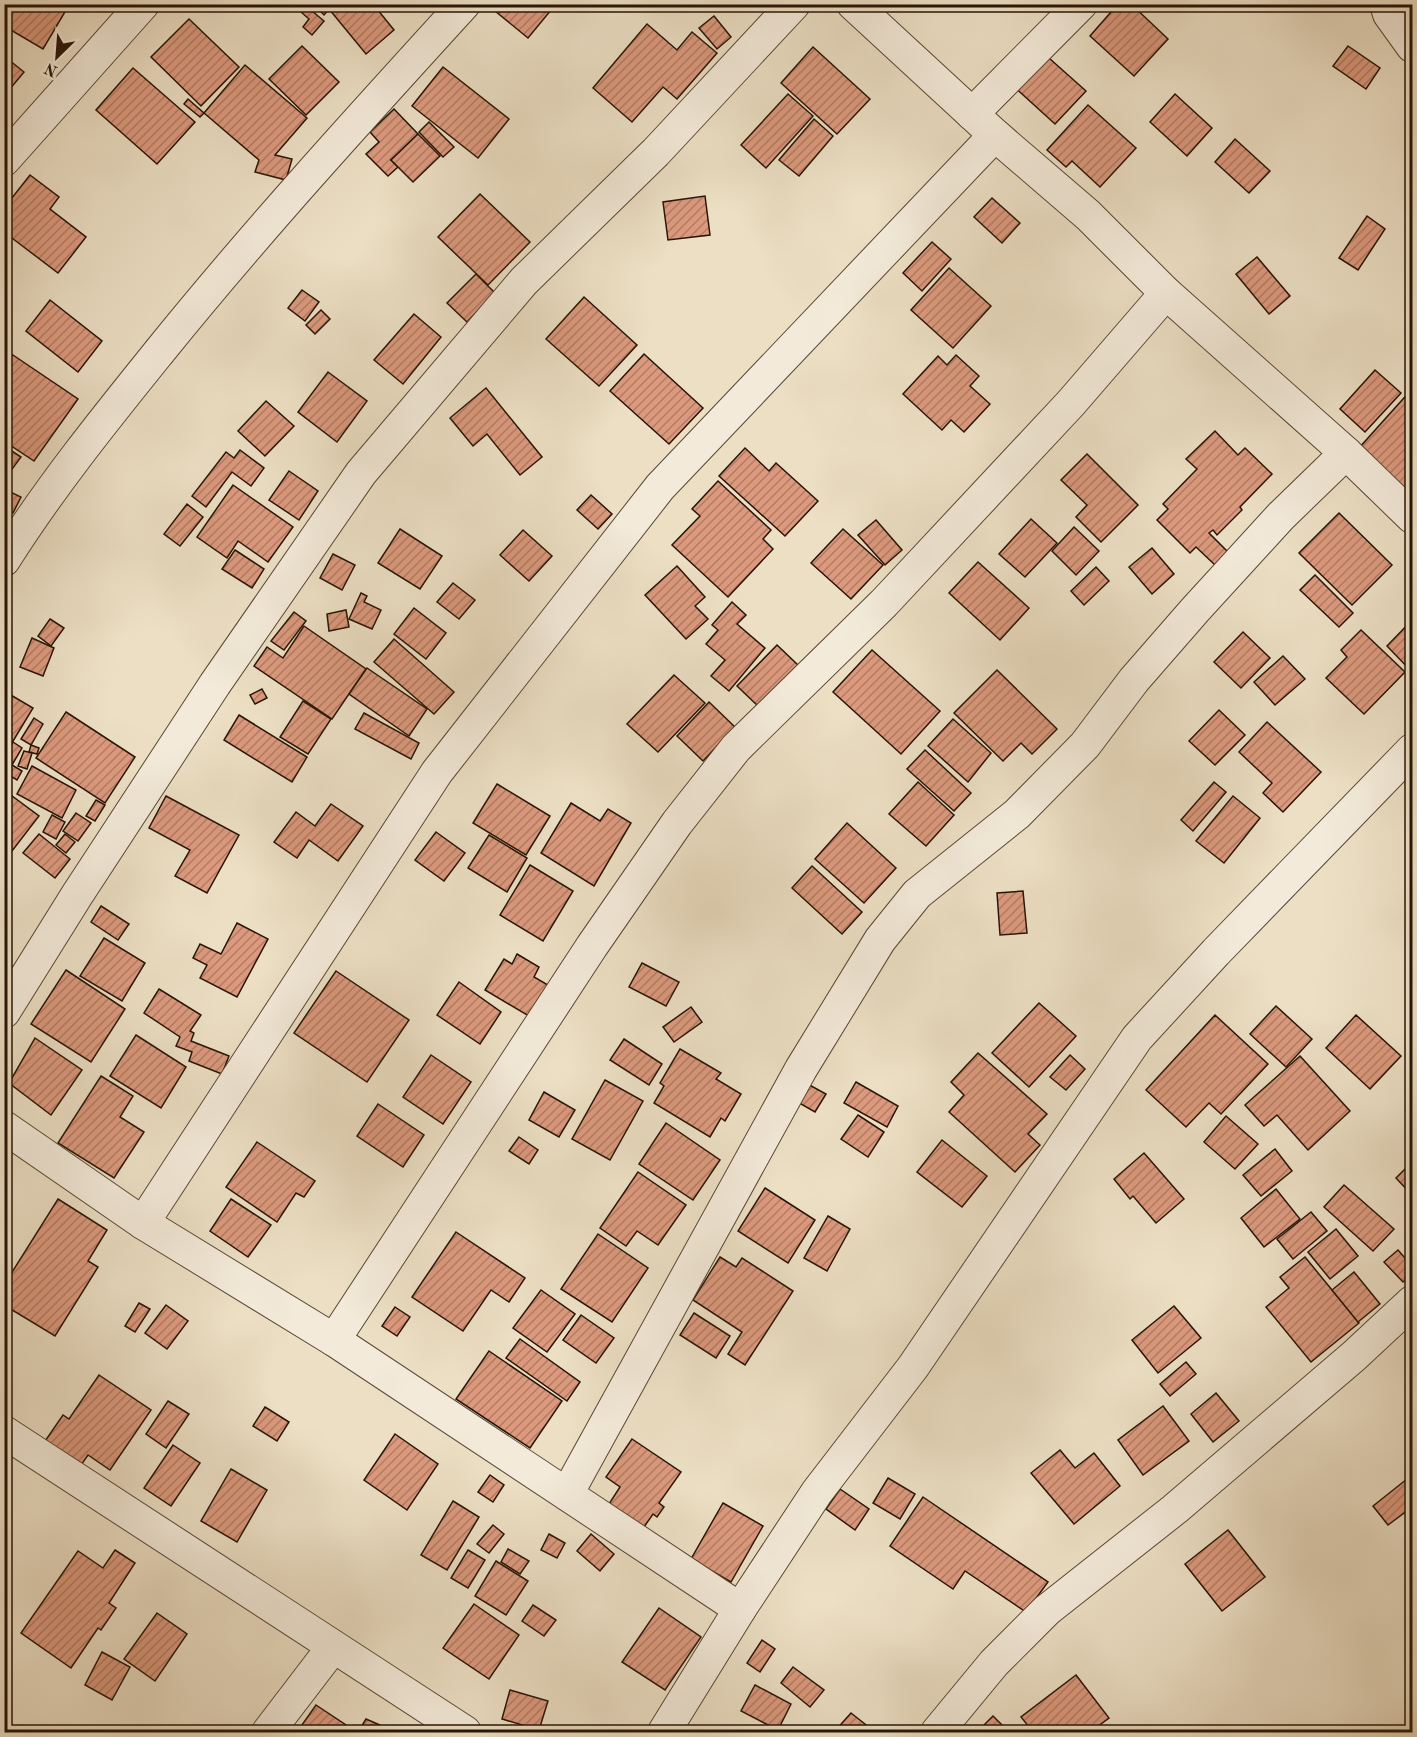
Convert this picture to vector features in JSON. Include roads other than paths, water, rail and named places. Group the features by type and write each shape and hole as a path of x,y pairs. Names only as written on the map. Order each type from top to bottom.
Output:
{"street":[{"path":"4,160 143,4"},
{"path":"4,560 97,429 187,318 295,189 464,4"},
{"path":"4,1012 76,895 215,684 361,473 524,281 656,152 794,4"},
{"path":"853,4 995,135 1088,215 1166,293 1346,453 1413,517"},
{"path":"972,114 1081,4"},
{"path":"1386,4 1389,14 1413,46"},
{"path":"143,1223 437,772 652,496 995,135"},
{"path":"334,1340 592,946 677,824 729,758 892,594 1071,403 1166,293"},
{"path":"567,1494 801,1069 880,940 917,894 1017,814 1078,753 1134,680 1195,610 1281,516 1346,453"},
{"path":"664,1732 740,1608 817,1492 913,1367 1137,1038 1216,952 1413,750"},
{"path":"4,1127 143,1223 334,1340 740,1608"},
{"path":"937,1732 994,1662 1047,1610 1175,1509 1354,1356 1413,1302"},
{"path":"4,1432 465,1732"},
{"path":"268,1732 333,1647"}]}
